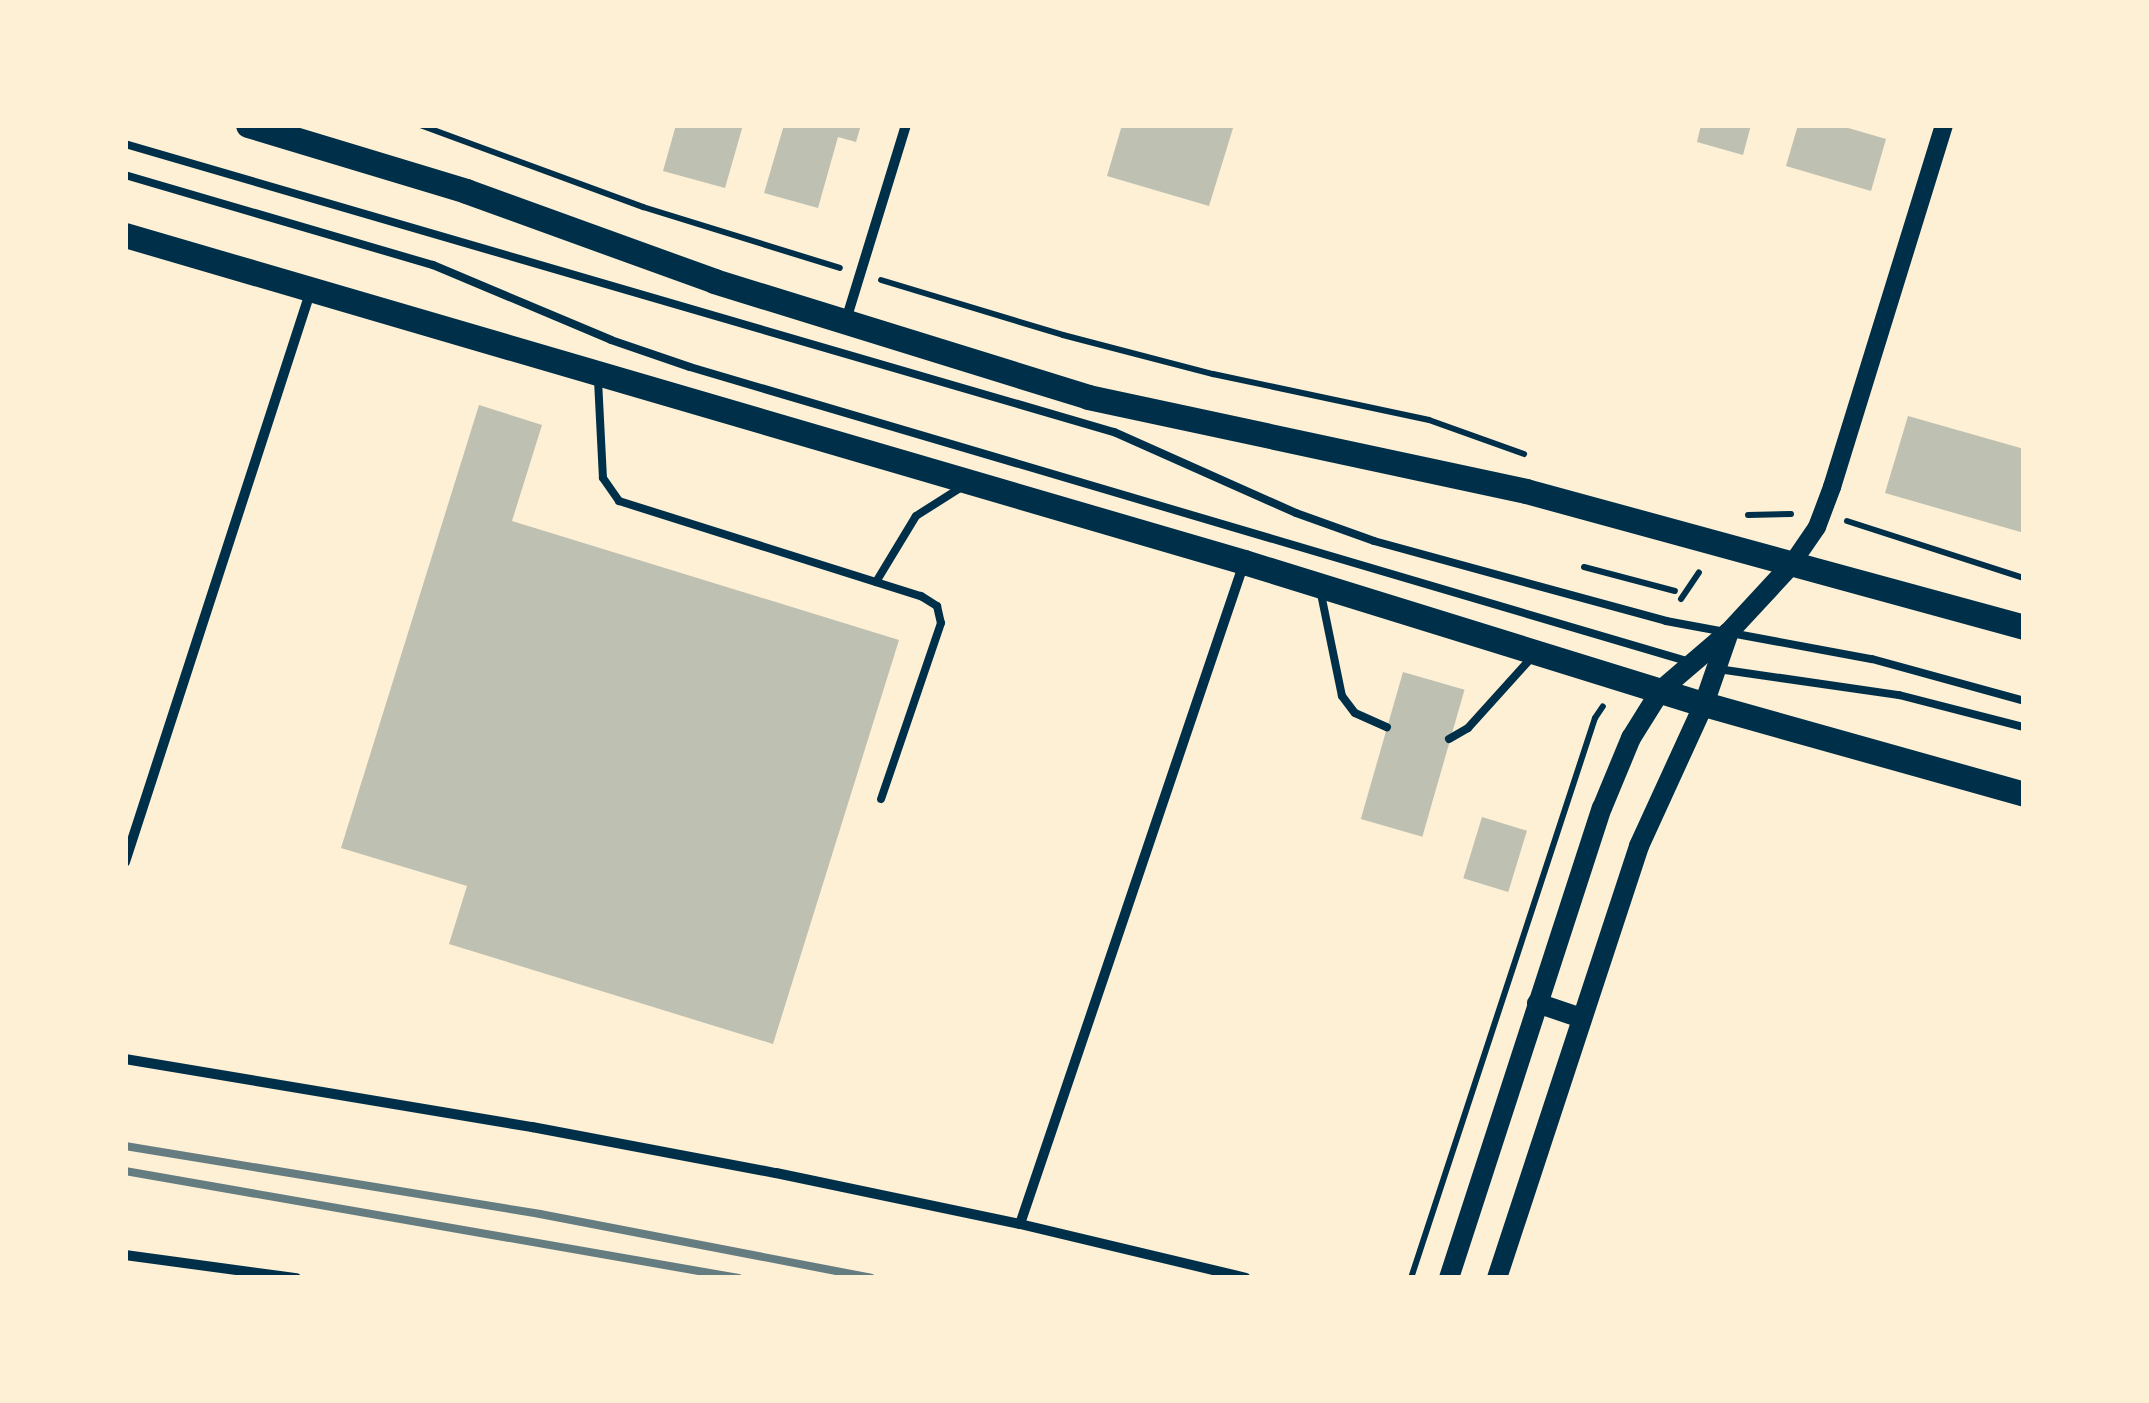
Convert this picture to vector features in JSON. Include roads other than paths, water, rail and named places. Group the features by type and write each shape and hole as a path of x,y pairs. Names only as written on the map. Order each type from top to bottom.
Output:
{"main road":[{"path":"248,125 466,191 714,281 1142,412 1526,490 2024,627"},
{"path":"125,236 1244,562 1704,704 2024,794"},
{"path":"1449,1278 1616,773 1661,690 1729,632 1791,565"},
{"path":"1497,1278 1639,846 1704,704 1729,632"},
{"path":"1537,1003 1582,1018"}],"street":[{"path":"846,321 906,125"},
{"path":"1791,565 1822,514 1944,125"},
{"path":"125,862 311,290"},
{"path":"1020,1224 1244,562"},
{"path":"125,1059 532,1127 1020,1224 1246,1278"},
{"path":"125,1255 296,1278"}],"lane":[{"path":"125,144 1114,432 1296,514 1374,541 1551,592 1872,659 2024,701"},
{"path":"125,175 433,265 611,340 690,368 1690,662 1899,694 2024,728"},
{"path":"597,374 604,478 618,501 876,582 930,600 937,606 941,624 882,798"},
{"path":"876,582 916,516 940,496 974,484"},
{"path":"1319,585 1342,696 1355,713 1387,727"},
{"path":"1449,739 1468,728 1538,651"}],"railway":[{"path":"125,1146 540,1214 871,1278"},
{"path":"125,1171 739,1278"}]}
